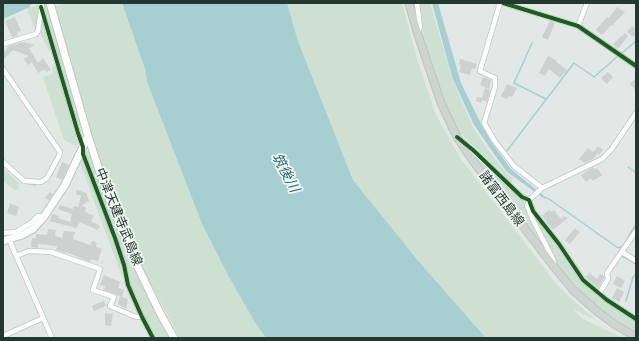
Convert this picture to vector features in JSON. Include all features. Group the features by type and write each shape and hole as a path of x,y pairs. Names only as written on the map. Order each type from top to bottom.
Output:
{"main road":[{"name":"中津天建寺武島線","path":"50,3 88,136 106,191 122,233 160,313 174,338"},
{"name":"諸富西島線","path":"409,3 440,103 456,137 484,176 573,290 588,304 614,324 636,337"},
{"path":"7,240 22,235 33,229 43,218 65,185 88,136"}],"street":[{"path":"417,3 420,27 417,32"},
{"path":"541,188 514,166 494,140 484,123 495,87 495,78 480,71 502,3 578,26 636,66"},
{"path":"578,26 587,3"},
{"path":"3,44 36,34 38,31 42,5"},
{"path":"42,5 84,154 124,265 128,286 153,338"},
{"path":"3,69 60,152 48,178 41,182 24,181 3,162"},
{"path":"555,268 553,259 532,218 528,206 529,200 541,188 602,159 636,113"},
{"path":"456,137 473,150 522,196 529,200 533,210 574,266 579,276 599,294 636,319"},
{"path":"3,233 16,232 31,223 38,216 43,218"},
{"path":"599,294 608,279 607,273 636,231"},
{"path":"7,240 11,244 52,338"},
{"path":"16,256 29,251 52,252 100,269 93,290 114,297 110,306 136,317 142,317"},
{"path":"622,252 636,261"},
{"path":"3,336 43,318"}],"green space":[{"path":"44,3 46,3 82,127 81,129 77,121 44,8"},
{"path":"73,3 122,3 145,69 147,82 202,224 229,277 254,321 266,338 180,338 136,256 108,188 75,81 54,6"},
{"path":"287,3 402,3 417,59 436,115 461,159 557,285 597,321 572,308 583,319 623,338 486,338 420,263 353,180 298,41"},
{"path":"420,3 430,3 451,76 472,126 506,173 513,178 511,183 460,133 444,101 423,36"},
{"path":"38,5 37,26 35,30 27,8"},
{"path":"42,16 53,50 49,51 41,35"},
{"path":"52,63 57,69 78,145 73,145 64,140 43,77 53,74"},
{"path":"89,149 103,192 131,262 156,315 169,338 156,338 130,285 124,254 85,153"},
{"path":"473,153 524,202 529,219 548,254"},
{"path":"83,157 119,255 122,277 80,163"},
{"path":"3,168 19,183 18,189 15,190 3,181"},
{"path":"533,213 579,279 601,298 623,314 636,321 636,332 618,322 596,306 578,290 560,270"}],"water":[{"path":"3,3 35,3 30,5 30,7 3,19"},
{"name":"筑後川","path":"122,3 287,3 298,41 353,180 420,263 486,338 266,338 254,321 229,277 202,224 147,82 145,69"},
{"path":"432,3 438,3 461,83 481,124 492,143 511,169 544,196 543,198 506,171 474,125 452,77"}],"building":[{"path":"617,7 625,12 602,35 596,30 607,17 609,18"},
{"path":"15,17 21,31 17,32 18,36 12,37 5,21"},
{"path":"550,21 555,23 548,40 542,37"},
{"path":"632,26 636,33 633,37 627,32"},
{"path":"625,33 628,36 618,49 613,44"},
{"path":"24,42 35,45 29,48 38,63 43,58 51,70 46,72 45,69 38,73 32,62 28,65 24,59 29,56 13,50 3,60 3,49 5,52 8,46"},
{"path":"548,56 557,61 556,62 567,70 560,78 549,69 545,76 539,73"},
{"path":"460,59 477,64 475,69 472,68 470,75 459,72 461,65 459,64"},
{"path":"608,72 613,77 607,84 601,78"},
{"path":"483,77 491,80 489,89 480,85"},
{"path":"636,78 636,91 630,84"},
{"path":"507,84 517,88 512,97 509,96 507,99 501,96"},
{"path":"485,88 490,90 487,102 482,100 481,103 476,101 477,97 482,98"},
{"path":"598,146 603,150 599,155 598,153 593,159 585,163 579,159 588,148 593,152"},
{"path":"62,162 69,165 62,180 56,177"},
{"path":"593,167 595,169 597,168 602,175 593,181 591,178 586,182 581,175"},
{"path":"77,190 86,193 89,201 81,206 86,207 85,212 94,216 91,221 100,226 98,230 80,222 76,228 50,221 52,214 59,216 58,218 70,222 72,214 58,209 60,205 73,209 74,206 78,207 81,196 76,194"},
{"path":"50,192 53,194 49,200 45,198"},
{"path":"10,203 19,207 16,216 7,213"},
{"path":"549,210 551,212 554,210 561,219 564,216 568,218 553,230 542,216"},
{"path":"575,228 580,232 570,244 565,240"},
{"path":"48,229 56,230 55,236 62,238 64,231 75,232 73,239 90,245 92,241 97,243 96,247 102,249 98,261 91,259 90,262 66,252 56,250 57,246 38,244 38,248 31,247 32,238 36,238 36,234 47,235"},
{"path":"589,273 597,279 600,274 604,276 598,288 586,277"},
{"path":"104,275 120,282 118,288 124,290 122,297 128,299 126,309 118,304 120,296 104,290 105,286 100,285"},
{"path":"617,276 625,281 621,288 613,284"},
{"path":"617,288 624,292 619,302 612,298"},
{"path":"104,301 106,306 94,311 92,306"},
{"path":"105,313 113,314 111,326 105,325"}],"waterway":[{"path":"622,53 636,41"},
{"path":"532,43 514,83 546,99"},
{"path":"506,152 574,63 594,77 618,56"},
{"path":"628,167 636,173"},
{"path":"14,175 22,182"},
{"path":"29,183 35,185"},
{"path":"544,197 618,248 623,246 636,224"},
{"path":"622,256 636,264"},
{"path":"626,301 633,277 636,274"}],"cycle path":[{"path":"503,3 578,26 636,66"},
{"path":"41,7 83,147 83,154 115,238 124,265 128,285 153,338"},
{"path":"457,137 473,150 522,197 529,200 533,211 559,244 583,280 607,300 636,319"}]}
